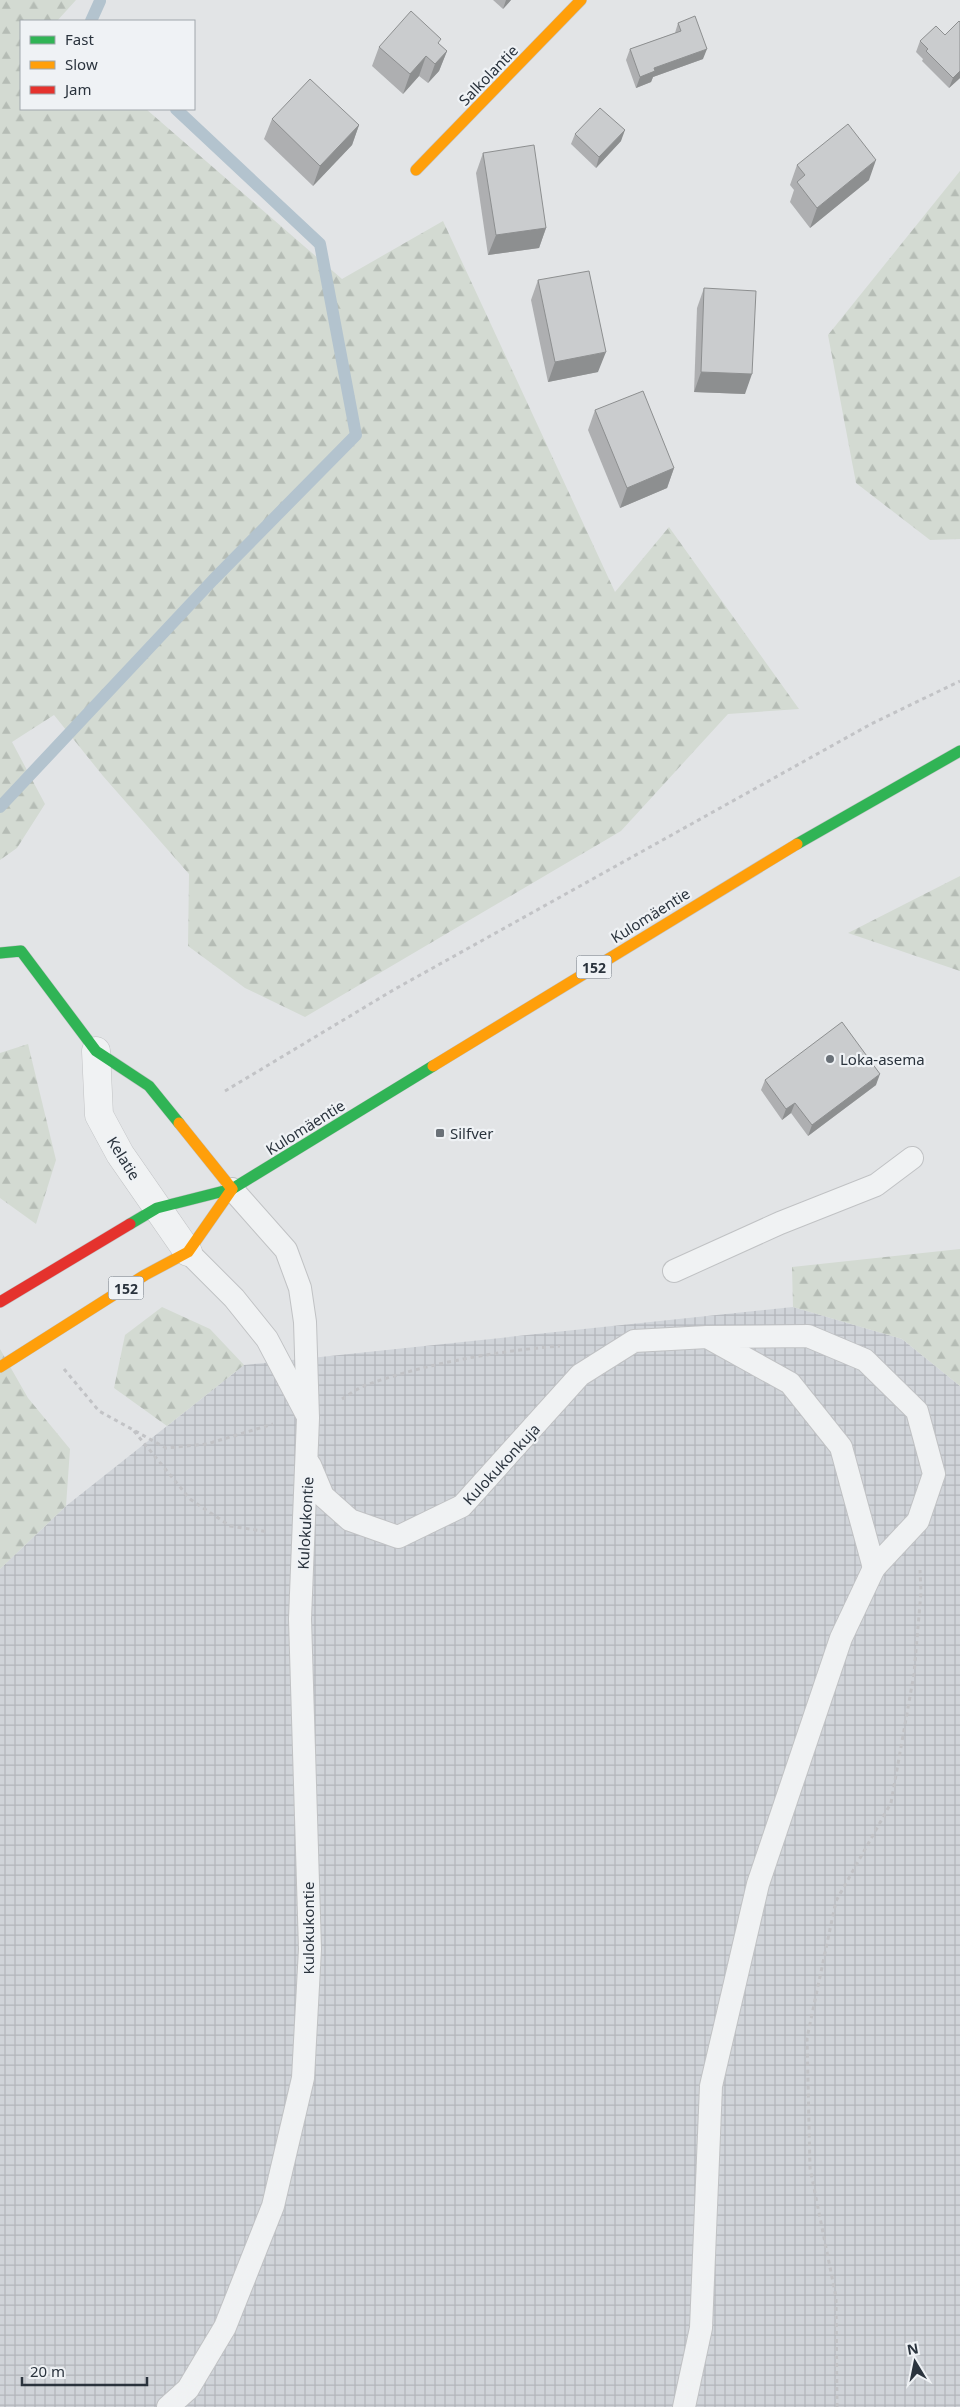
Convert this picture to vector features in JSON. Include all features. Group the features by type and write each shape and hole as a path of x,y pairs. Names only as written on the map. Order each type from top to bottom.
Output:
{"main road":[{"name":"Salkolantie","path":"416,170 582,0"},
{"name":"Kulomäentie","path":"0,1302 157,1208 232,1189 747,873 960,751"},
{"path":"0,953 21,951 96,1051 149,1086 232,1189"},
{"name":"Kulomäentie","path":"0,1367 145,1275 188,1252 232,1189"}],"street":[{"name":"Kelatie","path":"96,1051 99,1115 120,1154 188,1252"}],"lane":[{"path":"674,1271 780,1223 876,1184 912,1158"},
{"name":"Kulokukontie","path":"168,2407 188,2389 225,2327 273,2206 303,2078 310,1949 300,1619 308,1418 305,1322 300,1288 286,1250 232,1189"},
{"name":"Kulokukontie","path":"188,1252 234,1298 267,1339 308,1418"},
{"name":"Kulokukonkuja","path":"307,1459 323,1496 350,1520 398,1537 462,1506 580,1375 634,1341 707,1337 808,1336 865,1360 917,1411 934,1474 918,1522"},
{"path":"707,1337 790,1383 841,1447 874,1568"},
{"path":"684,2407 701,2328 711,2086 758,1884 841,1638 874,1568 918,1522"}],"path":[{"path":"225,1091 395,989 871,724 960,681"},
{"path":"64,1368 99,1411 166,1448 207,1444 266,1426 308,1418 367,1385 438,1365 533,1348 561,1346"},
{"path":"132,1429 190,1499 230,1526 304,1538"},
{"path":"837,2407 836,2297 810,2168 807,2038 836,1901 891,1803 915,1664 921,1592 918,1522"}],"shaded area":[{"path":"793,1307 902,1339 960,1386 960,2407 0,2407 0,1569 66,1506 244,1365"}],"green space":[{"path":"0,0 76,0 58,20 20,20 20,110 147,110 342,279 443,221 615,592 669,527 799,709 728,714 621,831 305,1017 245,988 188,946 189,874 103,776 54,715 12,742 45,804 17,848 0,860"},
{"path":"960,171 960,539 930,540 856,483 828,335"},
{"path":"960,876 960,971 848,933"},
{"path":"28,1044 56,1160 36,1224 0,1198 0,1053"},
{"path":"960,1249 960,1386 902,1339 793,1307 792,1267"},
{"path":"162,1307 210,1329 244,1365 167,1426 114,1388 125,1335"},
{"path":"0,1349 28,1398 70,1449 66,1506 0,1569"}],"building":[{"path":"411,11 441,39 438,43 447,51 435,64 426,56 410,74 379,47"},
{"path":"695,16 707,49 654,68 655,71 640,77 630,49 681,31 678,23"},
{"path":"959,21 960,71 953,78 926,51 928,49 920,41 936,26 945,35"},
{"path":"310,79 359,125 320,166 272,119"},
{"path":"600,108 625,130 599,157 575,134"},
{"path":"848,124 876,160 817,208 797,182 805,175 797,165"},
{"path":"534,145 546,228 496,235 483,153"},
{"path":"589,271 606,352 555,362 538,280"},
{"path":"704,288 756,291 752,374 701,372"},
{"path":"643,391 674,468 627,488 595,410"},
{"name":"Loka-asema","path":"842,1022 880,1074 812,1125 795,1103 786,1109 765,1080"}],"waterway":[{"path":"91,20 100,1"},
{"path":"0,807 213,580 356,435 320,244 177,110"}],"traffic: fast":[{"path":"797,844 960,751"},
{"path":"0,953 21,951 96,1051 149,1086 179,1123"},
{"path":"130,1224 157,1208 232,1189 433,1066"}],"traffic: slow":[{"path":"416,170 581,0"},
{"path":"433,1066 797,844"},
{"path":"179,1123 232,1189"},
{"path":"0,1367 145,1275 188,1252 232,1189"}],"traffic: jam":[{"path":"0,1302 130,1224"}],"place":[{"name":"Loka-asema","path":"830,1059"},
{"name":"Silfver","path":"440,1133"}]}
